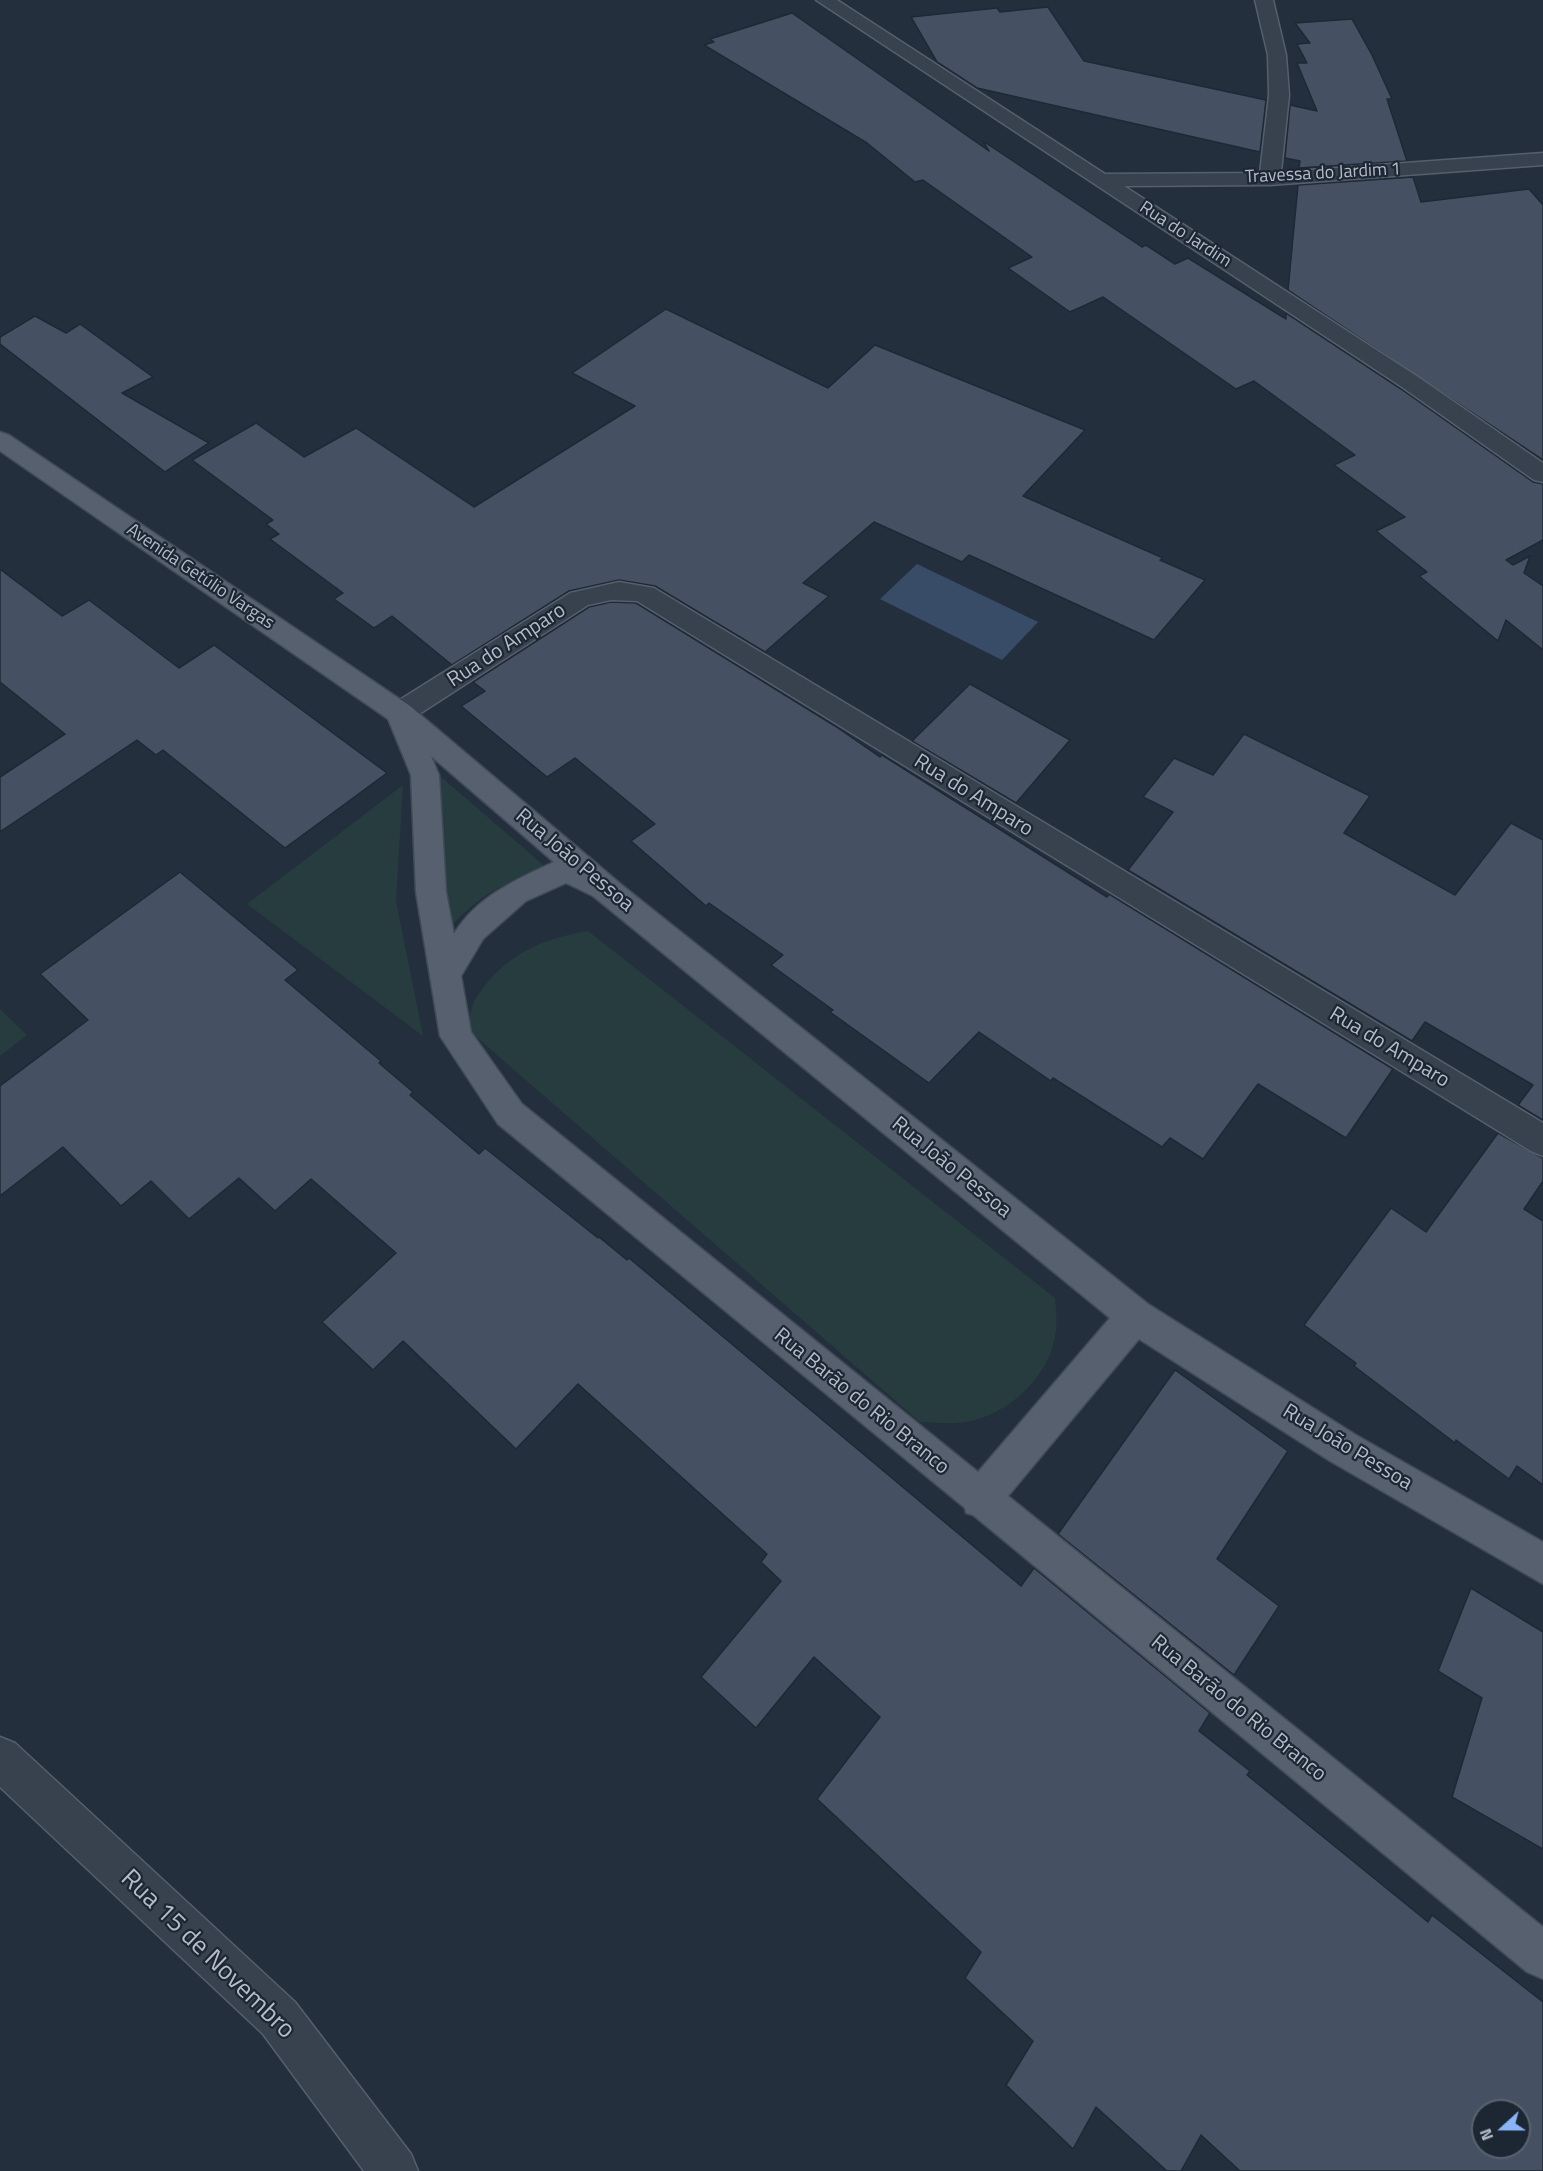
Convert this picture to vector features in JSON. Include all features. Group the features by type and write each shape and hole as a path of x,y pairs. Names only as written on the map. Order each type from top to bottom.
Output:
{"main road":[{"name":"Avenida Getúlio Vargas","path":"0,440 400,713"},
{"name":"Rua João Pessoa","path":"400,713 612,894 1135,1316 1343,1448 1543,1564"},
{"name":"Rua Barão do Rio Branco","path":"400,713 424,775 431,892 456,1036 510,1114 1543,1956"},
{"path":"445,976 472,930 514,893 567,869 612,894"},
{"path":"980,1499 1135,1316"}],"street":[{"name":"Rua do Jardim","path":"825,0 1410,382 1543,474"},
{"path":"1264,0 1277,55 1280,95 1270,179"},
{"name":"Travessa do Jardim 1","path":"1102,180 1270,179 1543,159"},
{"name":"Rua do Amparo","path":"400,713 579,599 601,591 627,588 645,594 1072,857 1543,1141"},
{"name":"Rua 15 de Novembro","path":"0,1758 279,2018 394,2171"}],"green space":[{"path":"440,776 549,870 517,880 493,891 471,907 447,930"},
{"path":"403,785 396,901 423,1036 247,904"},
{"path":"588,931 1055,1298 1056,1326 1052,1348 1035,1380 1022,1393 1008,1405 975,1420 952,1423 920,1422 467,1029 476,998 487,983 511,960 539,944"},
{"path":"0,1009 27,1035 0,1056"}],"water":[{"path":"917,564 1038,622 1002,660 880,599"}],"building":[{"path":"1048,7 1084,61 1266,100 1260,152 977,88 937,62 911,17 997,8 1000,12"},
{"path":"792,13 989,151 983,141 1142,247 1146,245 1175,264 1188,258 1286,319 1286,313 1401,389 1533,482 1543,484 1543,540 1506,560 1513,565 1530,556 1524,573 1543,586 1543,650 1506,620 1498,641 1419,576 1427,572 1376,531 1405,517 1334,465 1355,455 1254,381 1236,389 1103,297 1070,312 1008,268 1032,257 923,180 915,182 867,143 704,45 714,42 710,39"},
{"path":"1352,19 1392,99 1387,99 1407,161 1299,168 1300,161 1285,158 1290,105 1317,111 1297,63 1307,63 1297,44 1310,43 1295,23"},
{"path":"1413,177 1421,202 1529,189 1543,205 1543,460 1288,290 1298,185"},
{"path":"666,309 828,388 875,345 1085,430 1023,496 1163,558 1160,560 1205,580 1154,640 969,555 962,562 874,522 803,583 829,596 765,652 655,586 619,580 569,591 452,665 392,616 374,628 334,599 343,593 270,539 279,534 266,524 273,520 192,460 256,423 304,457 356,428 474,507 635,406 572,373"},
{"path":"35,316 66,333 80,324 153,377 122,393 209,443 165,472 0,344 0,337"},
{"path":"0,569 62,616 89,600 179,668 214,645 387,773 285,848 163,750 156,755 137,740 0,832 0,777 65,734 0,682"},
{"path":"611,602 636,603 1107,897 1109,894 1393,1069 1346,1138 1258,1084 1203,1159 1170,1138 1162,1147 1053,1078 1051,1081 979,1032 929,1083 830,1012 833,1010 771,965 783,955 709,903 706,906 631,841 655,824 575,758 547,777 461,706 485,691 473,682 589,607"},
{"path":"970,684 1070,740 1016,803 912,741"},
{"path":"1244,734 1370,796 1344,833 1455,895 1511,823 1543,840 1543,1120 1518,1105 1533,1085 1425,1022 1412,1041 1128,870 1173,812 1143,797 1174,758 1213,775"},
{"path":"180,872 298,970 285,980 381,1061 379,1063 413,1092 410,1095 479,1154 485,1148 598,1238 627,1260 629,1258 1021,1586 1034,1568 1210,1713 1199,1731 1250,1771 1247,1775 1428,1922 1432,1915 1543,2002 1543,2171 1240,2171 1201,2135 1181,2171 1167,2171 1096,2107 1073,2149 1006,2085 1033,2041 965,1978 981,1952 817,1799 880,1717 814,1657 756,1728 701,1677 781,1581 761,1562 767,1554 578,1384 516,1449 403,1341 373,1370 322,1322 396,1253 311,1179 275,1211 239,1178 189,1219 151,1181 121,1206 63,1147 0,1196 0,1086 88,1020 40,974"},
{"path":"1498,1133 1543,1158 1543,1181 1524,1209 1543,1221 1543,1485 1517,1466 1509,1479 1456,1440 1455,1443 1354,1366 1356,1363 1304,1325 1391,1208 1426,1232"},
{"path":"1175,1370 1288,1451 1217,1559 1279,1606 1234,1675 1058,1534"},
{"path":"1471,1588 1543,1632 1543,1849 1452,1797 1482,1698 1438,1671"}]}
